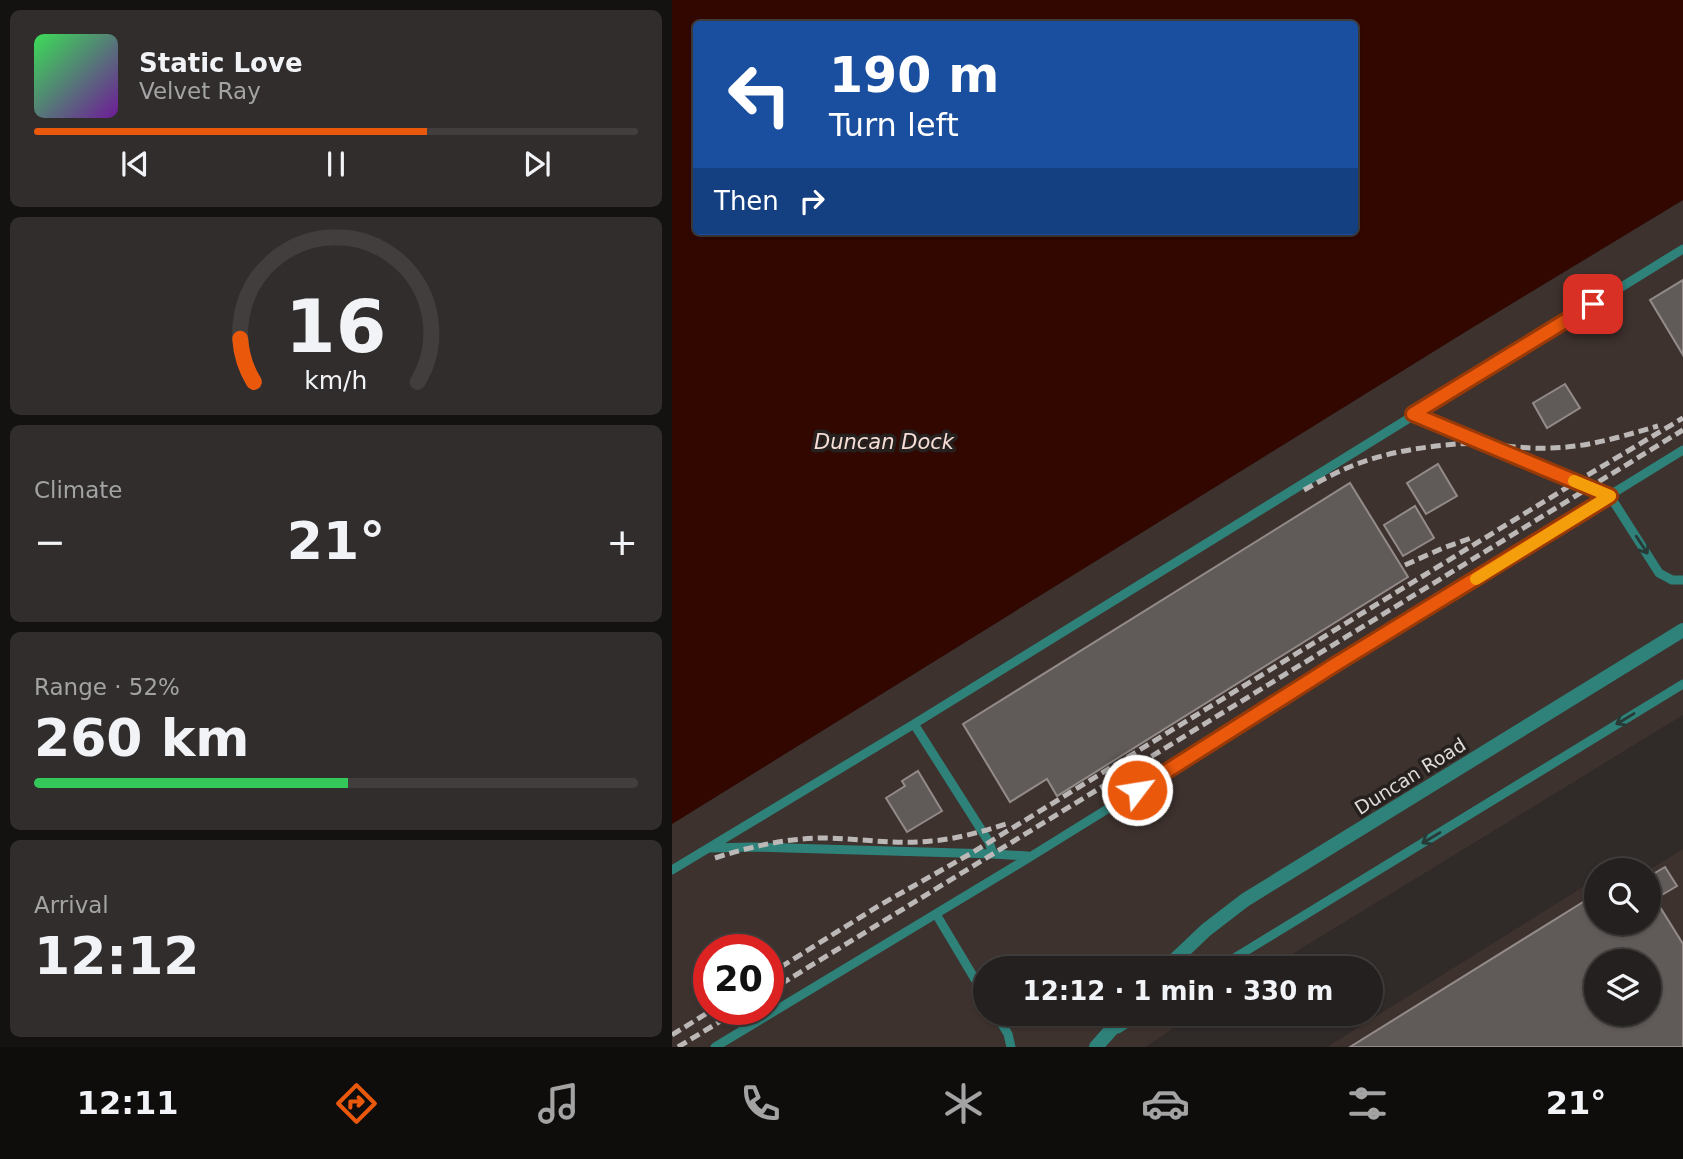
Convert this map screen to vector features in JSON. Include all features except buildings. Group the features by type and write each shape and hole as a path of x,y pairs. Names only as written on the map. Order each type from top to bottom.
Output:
{"street":[{"name":"Duncan Road","path":"1179,956 1206,930 1245,900 1683,630"},
{"path":"1100,1042 1114,1026"}],"lane":[{"path":"672,870 914,724 1683,249"},
{"path":"1413,414 1610,496 1659,573 1672,580 1683,580"},
{"path":"715,1047 1030,857 1683,450"},
{"path":"1237,956 1683,684"},
{"path":"914,724 989,842 993,854"},
{"path":"708,848 752,847 1030,857"},
{"path":"936,914 973,976"},
{"path":"1003,1026 1011,1047"},
{"path":"1100,1042 1124,1026"}],"shaded area":[{"path":"1683,200 1683,715 1289,956 973,956 973,1026 1176,1026 1146,1047 672,1047 672,824"},
{"path":"1683,849 1683,1047 1327,1047 1361,1026 1383,1026 1383,1012 1584,886 1584,935 1661,935 1661,863"}],"water":[{"name":"Duncan Dock","path":"672,0 1683,0 1683,200 672,824"}],"railway":[{"path":"784,965 1683,418"},
{"path":"1304,490 1360,463 1415,449 1466,444 1565,447 1611,439 1658,426"},
{"path":"784,982 1683,430"},
{"path":"1405,565 1474,537"},
{"path":"715,858 792,840 941,840 1009,823"},
{"path":"672,1035 693,1022"},
{"path":"678,1047 714,1025"}],"slow traffic":[{"path":"1476,579 1610,496 1574,481"}],"route":[{"path":"1137,790 1610,496 1413,414 1593,304"}]}
